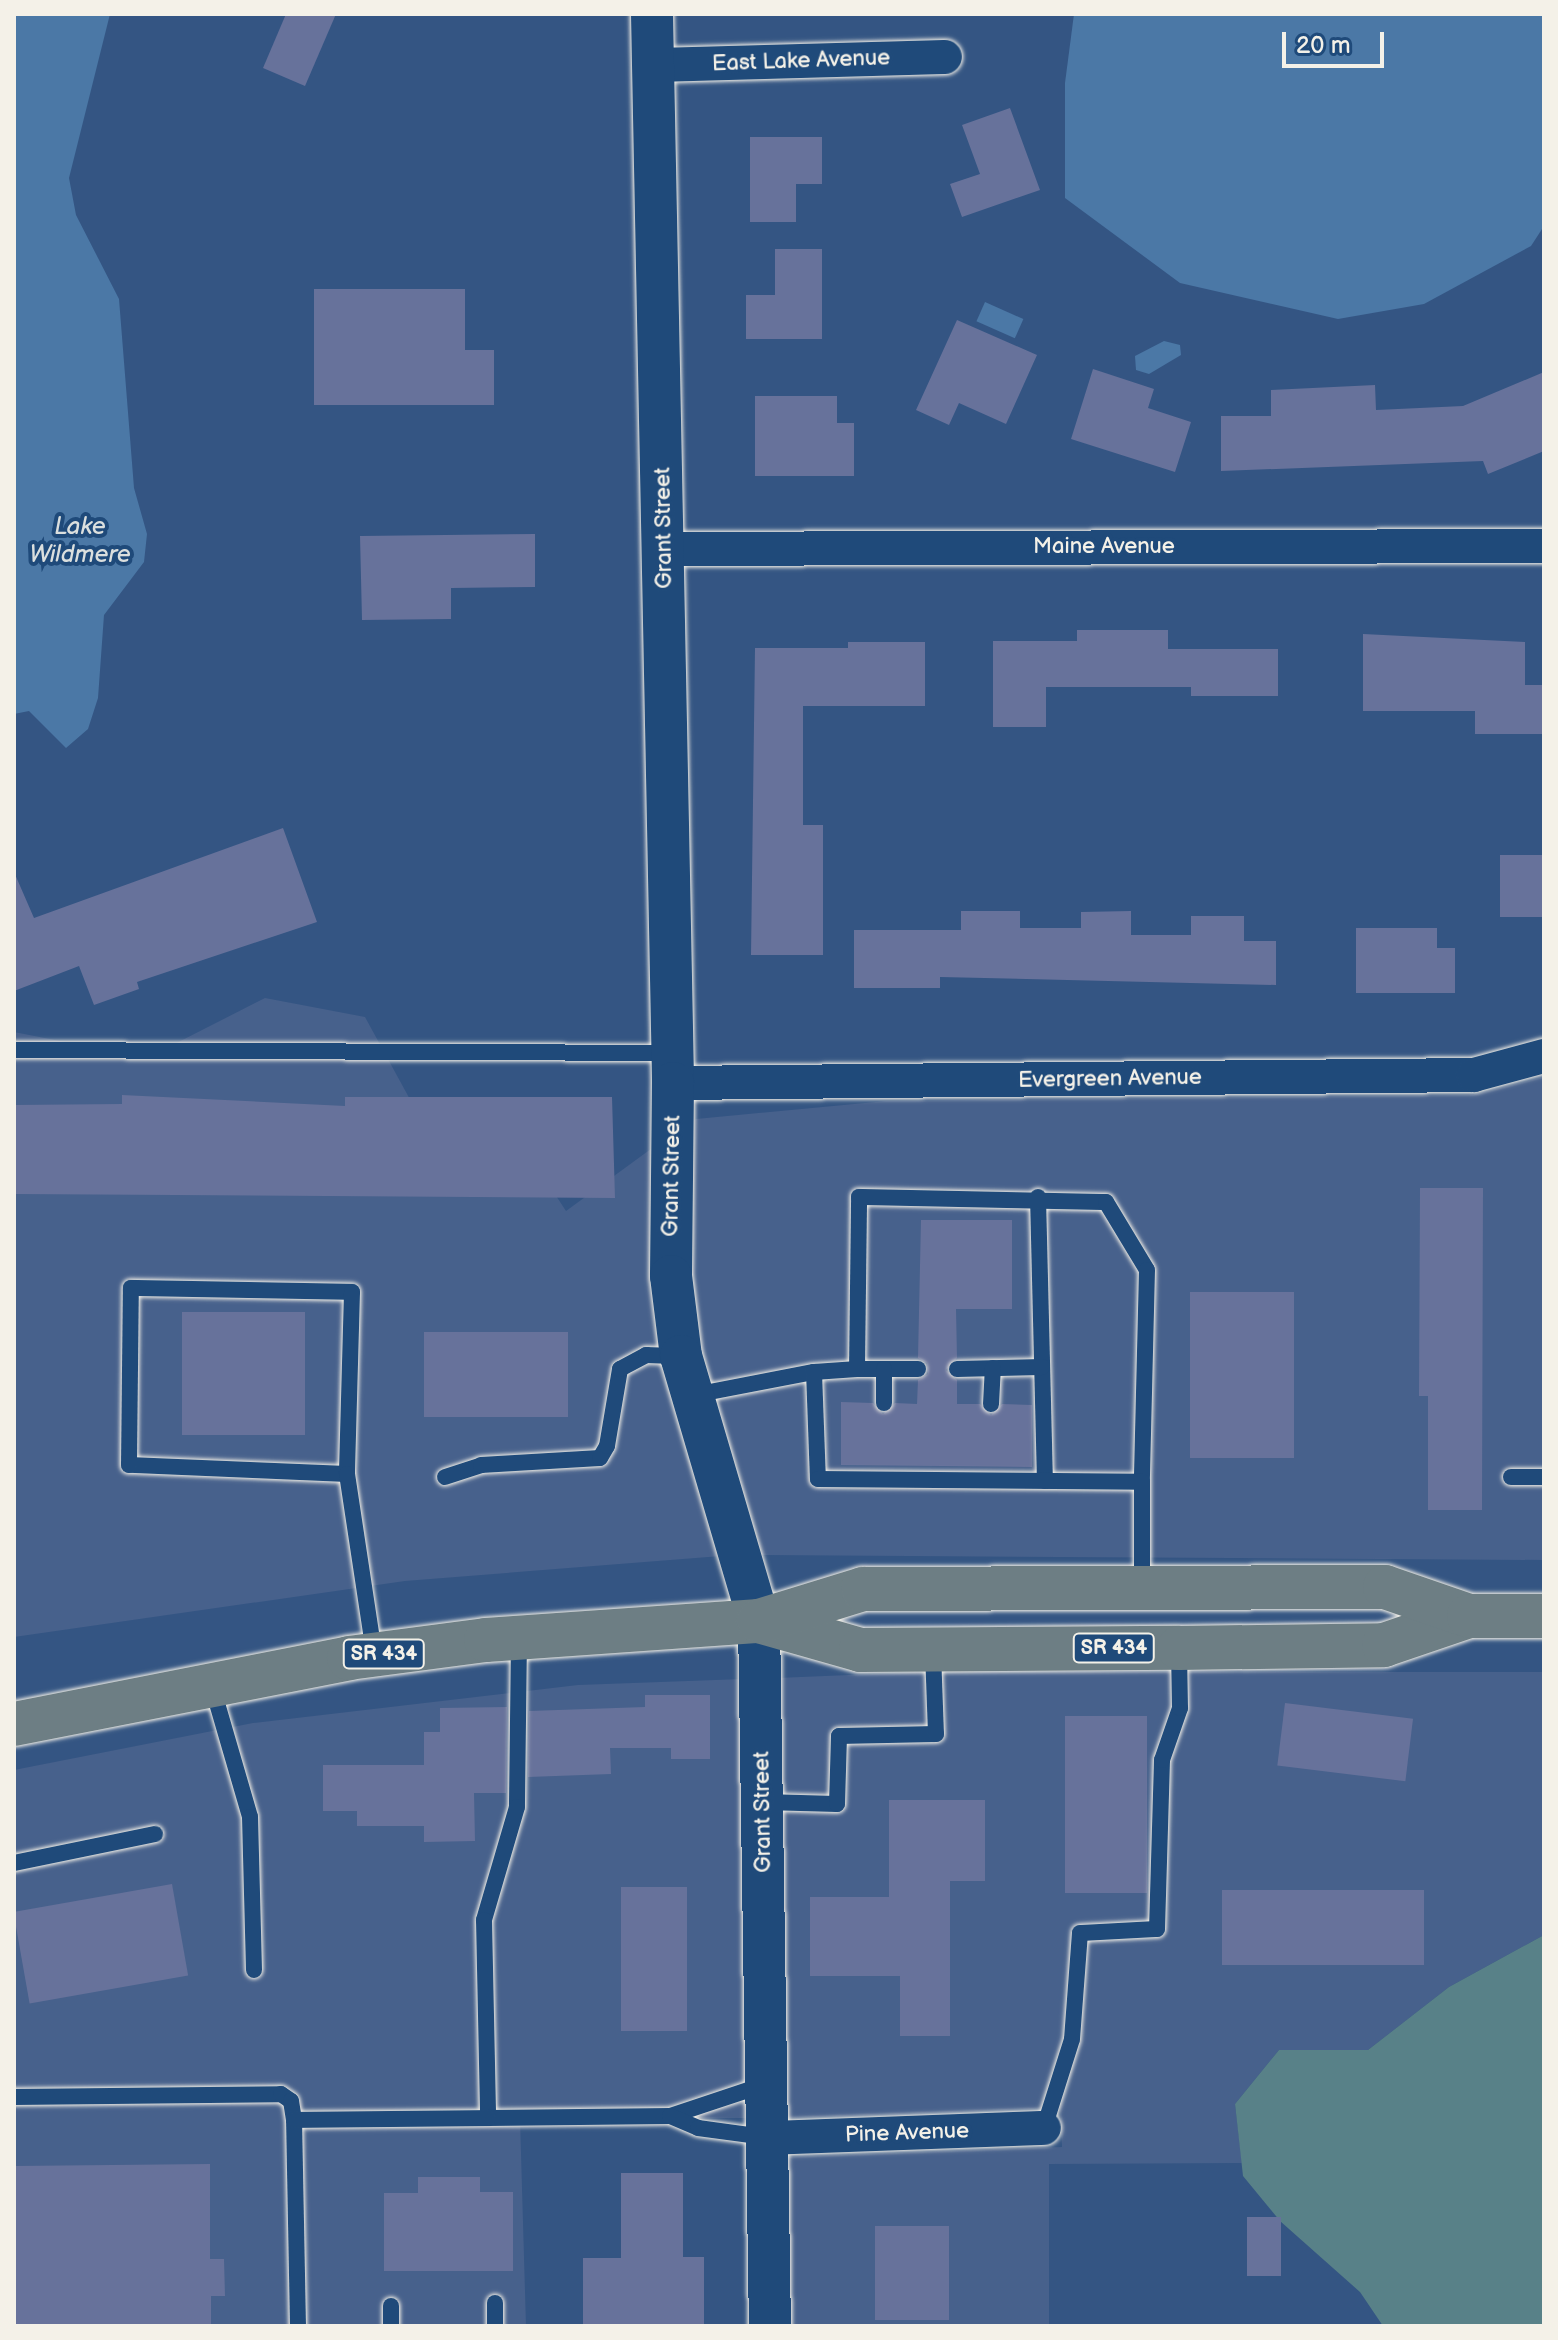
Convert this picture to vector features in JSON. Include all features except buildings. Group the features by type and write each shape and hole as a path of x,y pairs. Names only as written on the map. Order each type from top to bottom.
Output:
{"main road":[{"name":"SR 434","path":"14,1724 374,1655 519,1637 759,1621 863,1589 1385,1587 1469,1616"},
{"name":"SR 434","path":"759,1621 861,1650 1179,1648 1384,1645 1469,1616 1544,1616"}],"street":[{"name":"Grant Street","path":"652,14 656,65 673,1068 671,1276 687,1376 759,1621 770,2326"},
{"name":"East Lake Avenue","path":"656,65 945,57"},
{"name":"Maine Avenue","path":"664,549 1544,546"},
{"name":"Evergreen Avenue","path":"673,1068 1474,1075 1544,1056"},
{"name":"Pine Avenue","path":"769,2138 1044,2128"}],"lane":[{"path":"14,1050 673,1068"},
{"path":"857,1369 859,1197 1038,1197 1106,1202 1147,1270 1142,1587"},
{"path":"1038,1197 1045,1481"},
{"path":"347,1474 129,1465 131,1288 352,1292 347,1474 374,1655"},
{"path":"445,1477 481,1465 600,1458 607,1446 620,1369 646,1355 687,1376 918,1369"},
{"path":"957,1369 1042,1367"},
{"path":"991,1404 993,1368"},
{"path":"884,1369 884,1403"},
{"path":"814,1372 818,1479 882,1473 936,1473 989,1474 1045,1481 1142,1482"},
{"path":"1511,1477 1544,1477"},
{"path":"488,2118 484,1920 517,1807 519,1637"},
{"path":"1044,2128 1072,2039 1080,1933 1157,1929 1162,1760 1180,1708 1179,1648"},
{"path":"763,1802 837,1804 839,1736 936,1734 933,1649"},
{"path":"211,1684 250,1817 254,1970"},
{"path":"14,1863 155,1834"},
{"path":"294,2120 670,2116 768,2084"},
{"path":"14,2097 281,2094 291,2101 294,2120 298,2326"},
{"path":"670,2116 698,2128 769,2138"},
{"path":"495,2303 495,2326"},
{"path":"391,2306 391,2326"}],"shaded area":[{"path":"265,998 365,1017 424,1125 492,1098 566,1211 655,1146 721,1556 405,1581 14,1637 14,1032 147,1058"},
{"path":"1544,1077 1544,1560 758,1555 698,1352 689,1274 690,1123 696,1119 886,1101 1473,1095"},
{"path":"921,1672 1544,1672 1544,1935 1449,1987 1368,2050 1279,2050 1235,2104 1242,2163 1049,2164 1049,2326 787,2326 787,2157 1062,2147 1060,2108 786,2118 777,1678"},
{"path":"743,1679 752,2118 520,2118 526,2326 14,2326 14,1770 253,1723 578,1685"}],"green space":[{"path":"1544,1935 1544,2326 1383,2326 1360,2292 1280,2221 1243,2176 1235,2104 1279,2050 1368,2050 1449,1987"}],"water":[{"name":"Lake Wildmere","path":"14,14 110,14 69,178 76,215 119,299 134,488 147,534 144,562 104,615 98,698 88,729 66,748 29,711 14,714"},
{"path":"1074,14 1544,14 1544,226 1531,246 1424,304 1338,319 1180,283 1065,198 1065,83"},
{"path":"985,302 1023,319 1015,338 976,321"},
{"path":"1164,341 1180,345 1181,355 1149,374 1136,370 1135,356"}]}
